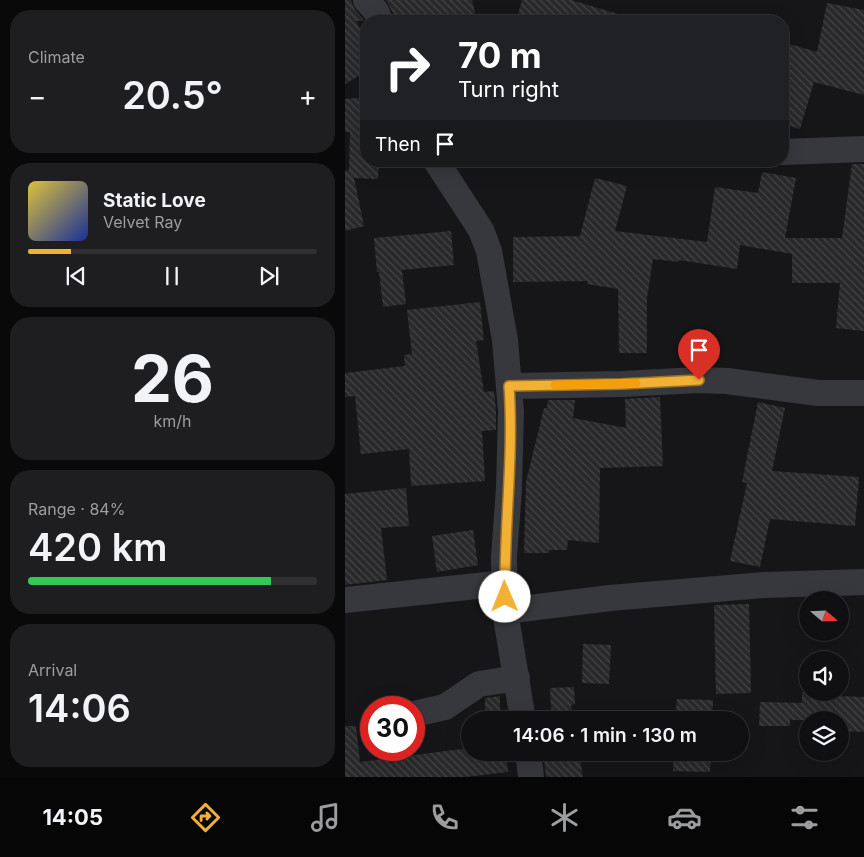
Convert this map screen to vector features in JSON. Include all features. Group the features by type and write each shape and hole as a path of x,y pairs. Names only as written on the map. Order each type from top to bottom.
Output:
{"street":[{"path":"366,0 377,15"},
{"path":"789,152 864,148"},
{"path":"439,167 481,230 489,251 505,340 511,411 509,488 504,557 505,611 522,711"},
{"path":"509,386 622,384 699,380 727,381 818,393 864,393"},
{"path":"345,600 505,582"},
{"path":"505,611 610,598 764,584 864,582"},
{"path":"425,712 445,707 479,684 517,678"},
{"path":"528,761 531,777"}],"building":[{"path":"345,0 351,0 355,10 360,16 360,21 356,21 360,29 360,75 345,84"},
{"path":"386,0 472,0 476,15 394,15"},
{"path":"522,0 571,0 621,15 518,15"},
{"path":"827,3 864,10 864,95 814,82 800,129 789,126 789,44 817,52"},
{"path":"360,98 360,167 379,167 378,179 354,178 364,226 345,231 345,171 349,170 350,132 345,132 345,99"},
{"path":"852,164 864,164 864,331 836,328 840,283 792,283 792,254 740,245 737,269 679,260 679,262 653,259 647,298 647,353 619,353 618,289 587,284 588,281 513,282 513,237 580,236 595,178 627,186 615,231 707,242 715,187 758,193 762,172 796,178 785,238 842,238"},
{"path":"451,231 454,265 402,270 406,304 383,307 374,238"},
{"path":"480,302 484,340 476,341 484,392 494,391 496,411 496,430 482,431 485,481 411,486 409,449 361,454 355,396 345,397 345,373 405,366 404,355 412,354 407,310"},
{"path":"660,397 663,466 600,468 599,543 568,540 567,550 549,550 549,553 524,553 526,482 544,408 547,408 548,400 575,400 573,418 626,428 625,399"},
{"path":"758,402 785,408 772,471 859,477 855,526 770,519 760,567 730,561 747,483 742,482"},
{"path":"406,488 409,526 381,528 387,580 345,585 345,494"},
{"path":"473,530 478,565 437,572 432,536"},
{"path":"749,604 751,693 716,694 714,605"},
{"path":"583,644 611,645 609,684 582,683"},
{"path":"574,687 575,704 571,705 572,711 551,711 550,688"},
{"path":"500,696 500,711 485,711 485,698"},
{"path":"849,696 864,697 864,732 849,731 849,711 799,711 799,720 790,720 790,726 759,726 760,702 802,703 802,701 849,701"},
{"path":"677,699 713,700 712,711 676,711"},
{"path":"345,726 356,726 360,762 425,761 425,754 461,749 461,761 507,761 508,772 466,777 345,777"},
{"path":"544,761 580,761 583,777 546,777"},
{"path":"674,761 711,761 710,772 673,771"}],"slow traffic":[{"path":"555,385 636,383"}],"route":[{"path":"505,597 504,557 509,488 511,411 509,386 622,384 699,380"}]}
